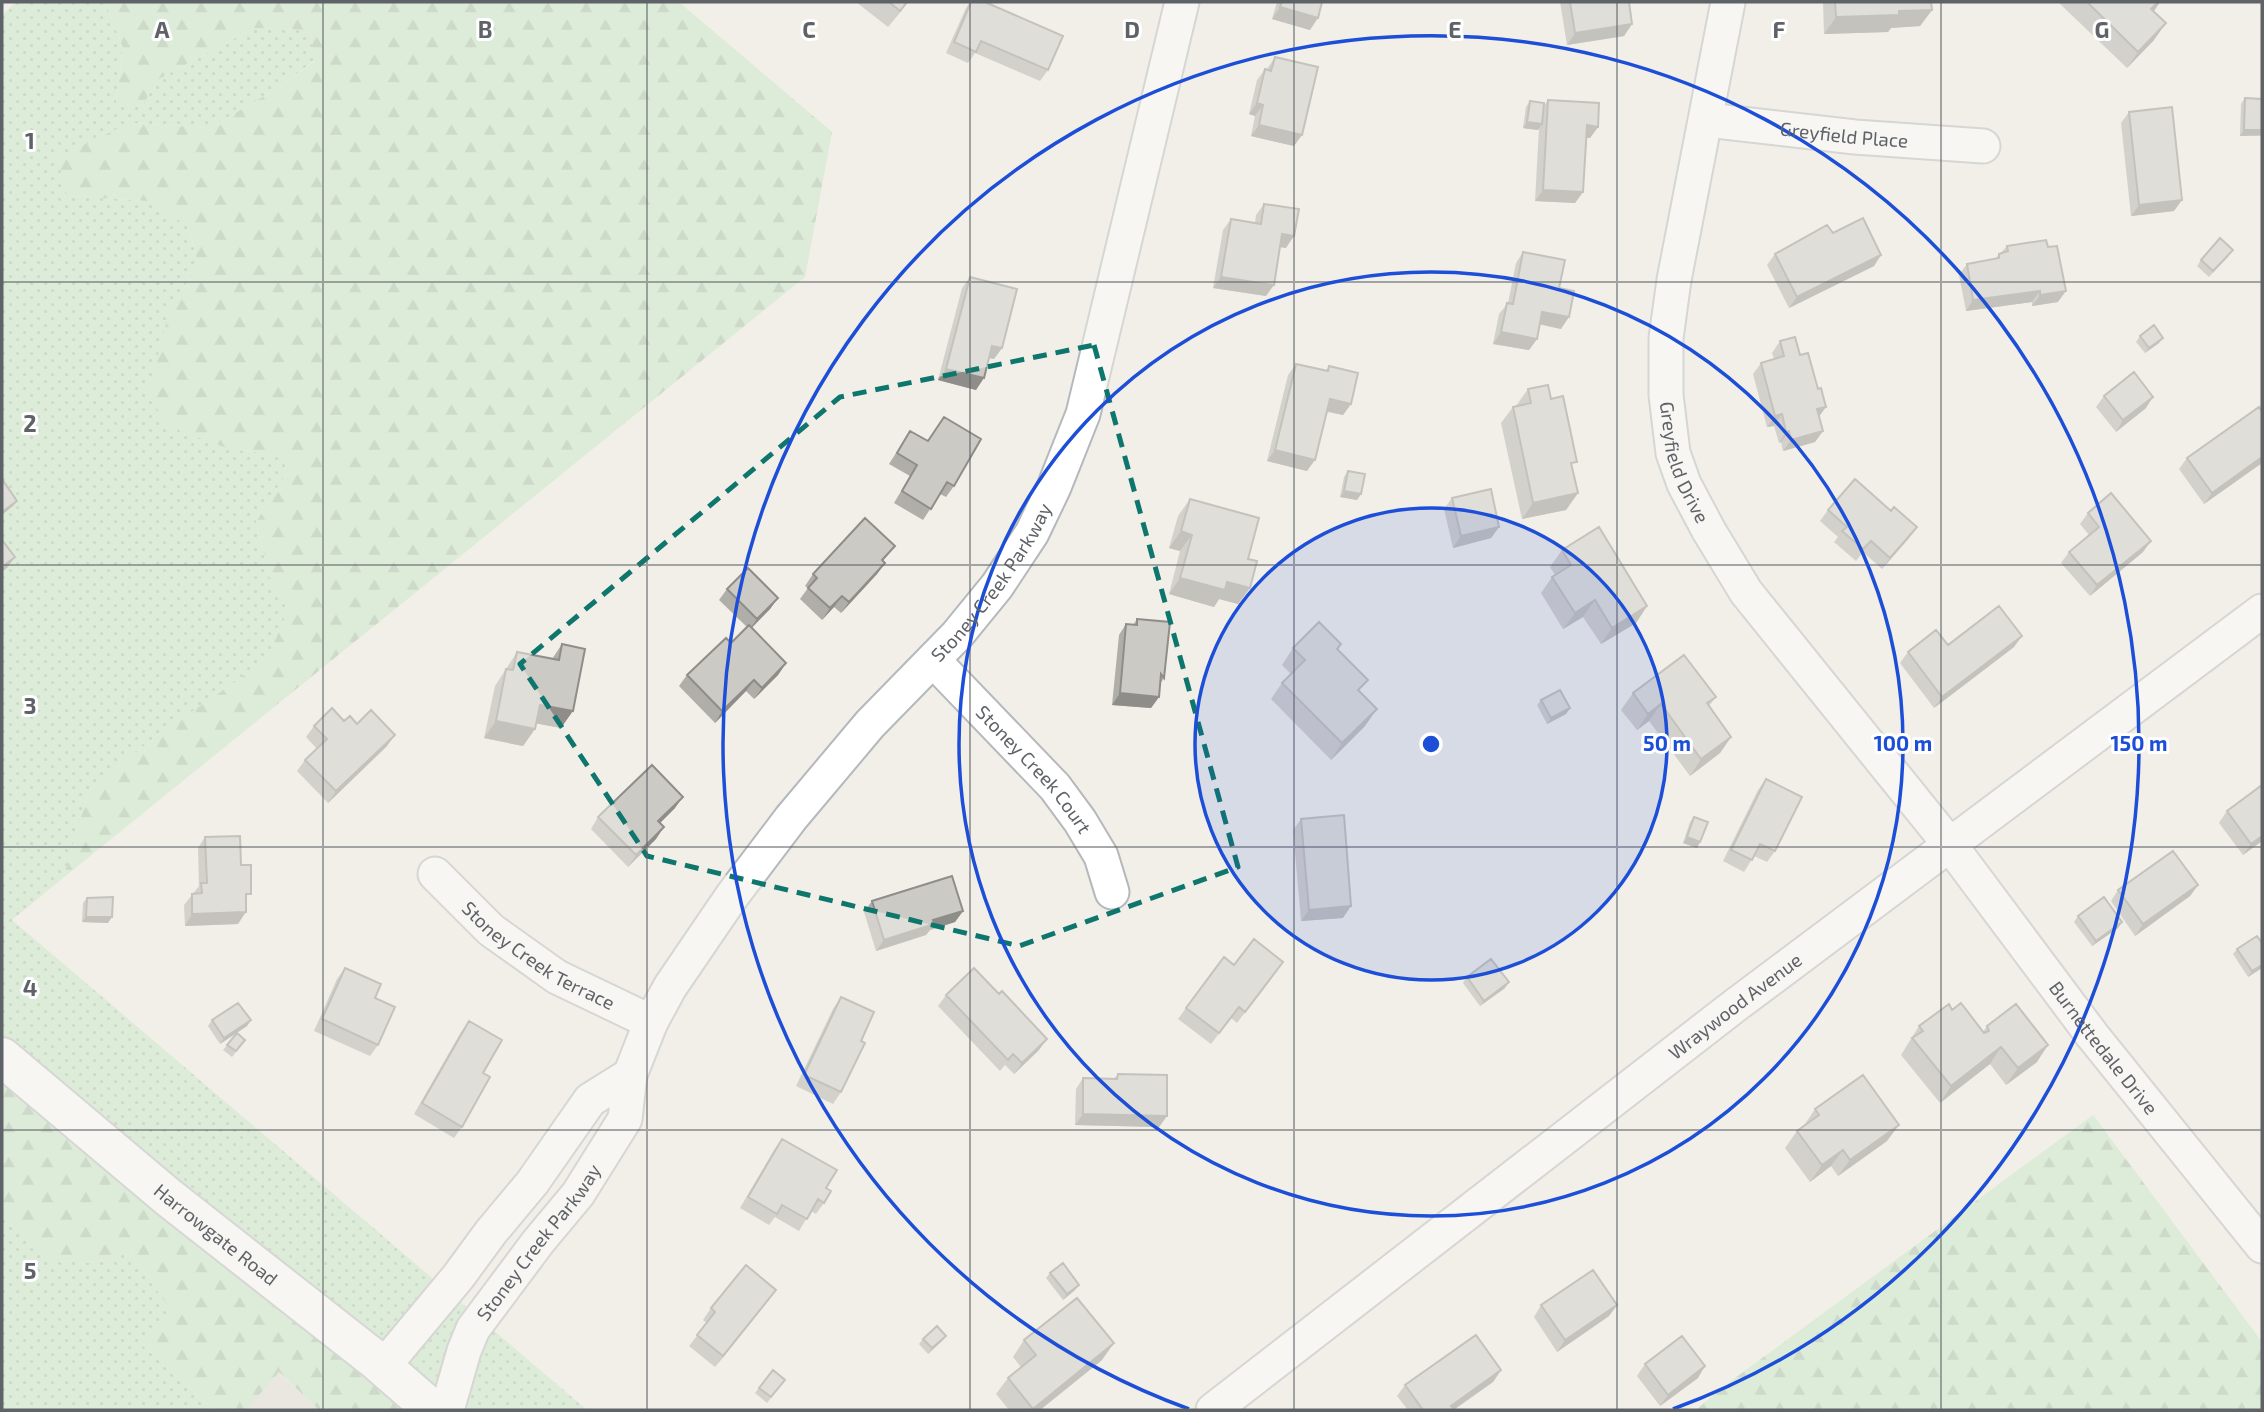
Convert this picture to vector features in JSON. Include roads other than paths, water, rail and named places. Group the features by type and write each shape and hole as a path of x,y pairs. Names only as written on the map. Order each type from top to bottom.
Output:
{"main road":[{"name":"Harrowgate Road","path":"2,1057 168,1197 383,1367 433,1410"}],"street":[{"name":"Stoney Creek Parkway","path":"447,1410 473,1329 538,1242 578,1194 625,1119 631,1075 660,1003 732,896 791,818 870,724 957,635 997,586 1032,533 1055,488 1083,414 1182,2"},
{"name":"Greyfield Drive","path":"1728,2 1674,280 1666,338 1666,395 1673,453 1684,484 1746,592 1950,845"},
{"name":"Greyfield Place","path":"1707,120 1854,137 1983,146"},
{"name":"Wraywood Avenue","path":"1213,1410 1726,1012 2262,611"},
{"name":"Stoney Creek Court","path":"933,660 1055,787 1101,856 1112,892"},
{"name":"Burnettedale Drive","path":"1950,845 2096,1040 2262,1246"},
{"name":"Stoney Creek Terrace","path":"435,874 491,930 557,976 651,1022"},
{"path":"383,1367 458,1278 491,1232 532,1183 590,1100 631,1075"}]}
